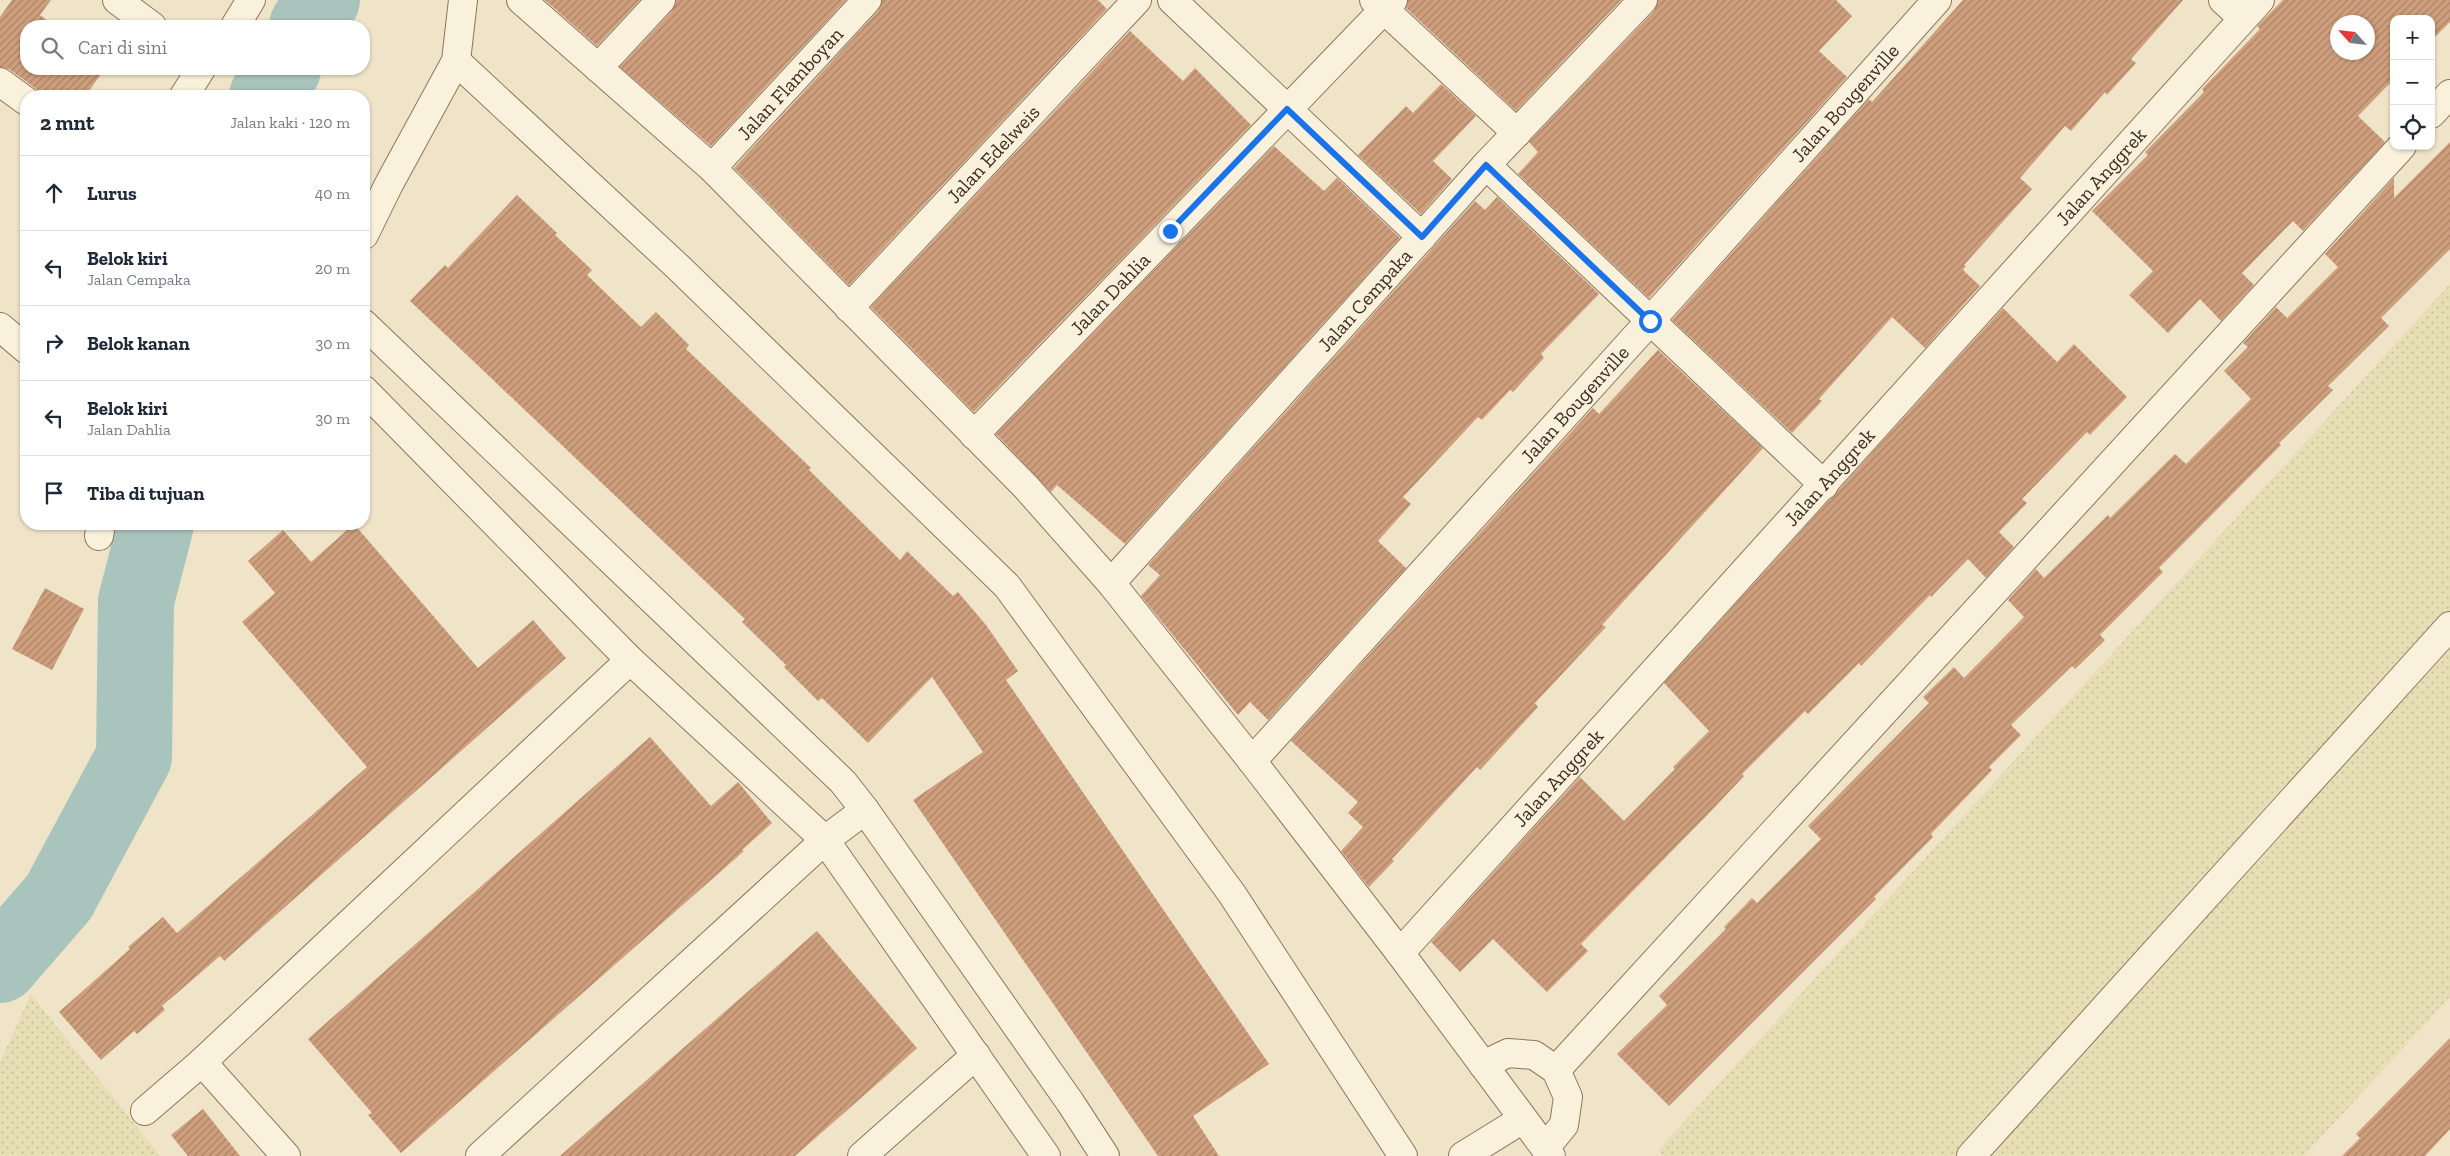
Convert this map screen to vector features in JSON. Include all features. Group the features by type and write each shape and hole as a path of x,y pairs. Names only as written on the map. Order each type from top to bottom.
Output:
{"street":[{"path":"117,0 144,20"},
{"path":"239,20 251,0"},
{"path":"370,223 456,61 463,0"},
{"path":"521,0 712,168 1026,487 1111,584 1252,761 1400,952 1484,1065 1518,1123 1548,1152 1564,1125 1568,1097 1556,1070 1534,1055 1508,1053 1484,1065"},
{"path":"598,68 661,0"},
{"name":"Jalan Flamboyan","path":"712,168 867,0"},
{"name":"Jalan Edelweis","path":"850,308 1137,0"},
{"path":"1172,0 1422,237"},
{"name":"Jalan Cempaka","path":"1111,584 1486,165 1643,0"},
{"name":"Jalan Bougenville","path":"1252,761 1937,0"},
{"path":"2223,0 2252,9"},
{"path":"1384,3 1517,132"},
{"name":"Jalan Dahlia","path":"974,435 1287,109 1384,3"},
{"name":"Jalan Anggrek","path":"1400,952 2252,9"},
{"path":"456,61 678,267 1008,586 1232,894 1403,1156"},
{"path":"188,90 197,75"},
{"path":"0,82 20,97"},
{"path":"2435,110 2450,94"},
{"path":"1556,1070 2398,150"},
{"path":"1486,165 1824,484"},
{"path":"0,327 20,344"},
{"path":"370,330 843,782 866,810 1070,1102 1105,1156"},
{"path":"370,396 630,660 825,840 1046,1156"},
{"path":"1971,1156 2450,626"},
{"path":"145,1111 202,1062 630,660"},
{"path":"480,1156 825,840 866,810"},
{"path":"862,1156 976,1056"},
{"path":"202,1062 286,1156"},
{"path":"1463,1156 1518,1123"}],"shaded area":[{"path":"2450,284 2450,997 2304,1156 1662,1156 1659,1149"},
{"path":"31,994 160,1156 0,1156 0,1062"}],"building":[{"path":"12,0 51,0 40,15 47,20 20,20 20,75 101,75 89,90 36,90 9,69 0,67 0,17"},
{"path":"545,0 640,0 597,46"},
{"path":"676,0 846,0 711,146 620,67 672,11"},
{"path":"882,0 1098,0 1107,9 849,285 734,168 878,11"},
{"path":"1408,0 1621,0 1516,111 1406,8"},
{"path":"1658,0 1836,0 1852,16 1819,51 1847,77 1649,298 1518,174 1538,152 1529,142 1654,11"},
{"path":"1963,0 2183,0 2131,59 2136,63 2107,95 2105,92 2071,131 2065,126 2020,178 2032,189 1964,265 1966,266 1963,270 1980,286 1925,348 1892,317 1819,399 1822,401 1792,433 1672,320 1869,99 1872,102"},
{"path":"2283,0 2450,0 2450,22 2435,37 2435,15 2390,15 2390,83 2358,116 2385,142 2303,231 2293,221 2242,273 2254,285 2221,321 2200,299 2168,333 2129,295 2153,271 2092,211 2148,155 2145,152 2204,92 2202,89 2260,29 2257,26"},
{"path":"1130,31 1183,81 1195,68 1251,125 974,412 871,307"},
{"path":"1441,84 1476,116 1433,161 1452,179 1421,214 1358,155 1406,106 1413,113"},
{"path":"2450,142 2450,249 2381,318 2389,326 2328,386 2333,390 2279,443 2281,445 2159,568 2163,572 2100,635 2105,640 2075,669 2072,666 2011,725 2021,735 1989,767 1992,770 1931,834 1933,837 1874,897 1876,899 1669,1106 1617,1054 1667,1005 1659,996 1726,929 1724,927 1752,898 1757,903 1821,839 1808,826 1929,703 1923,697 1954,667 1964,678 2024,617 2008,600 2036,569 2044,578 2108,515 2110,518 2175,454 2186,464 2251,399 2224,371 2248,347 2243,343 2276,307 2287,318 2338,267 2325,254 2394,178 2394,198"},
{"path":"1274,146 1324,191 1337,178 1400,238 1125,544 1057,485 1051,492 996,434"},
{"path":"517,195 592,270 587,275 641,327 656,312 689,345 686,349 811,468 809,470 900,560 907,551 953,596 958,592 986,625 1018,671 1006,680 1269,1064 1193,1116 1219,1156 1158,1156 913,800 983,752 932,677 868,743 822,698 818,701 784,667 786,665 742,622 745,619 410,301 445,265 448,268"},
{"path":"1497,197 1599,294 1541,354 1544,358 1513,392 1510,390 1482,420 1478,417 1403,497 1411,504 1378,541 1406,568 1268,720 1250,702 1238,715 1141,596 1160,575 1148,565 1475,201 1485,210"},
{"path":"2003,308 2057,362 2074,344 2127,397 2090,435 2087,432 2022,499 2027,503 1999,532 2014,547 1986,578 1968,559 1861,666 1859,663 1808,714 1805,711 1742,774 1744,776 1712,810 1581,944 1588,951 1547,992 1493,939 1460,972 1431,942 1580,777 1624,821 1675,769 1673,767 1709,731 1664,683"},
{"path":"1658,350 1763,448 1602,625 1606,627 1535,703 1538,707 1480,770 1477,767 1392,859 1394,861 1369,887 1341,851 1363,827 1348,813 1358,802 1291,741 1593,408 1599,414"},
{"path":"283,530 311,562 347,530 359,530 478,668 533,620 566,658 224,961 220,956 162,1006 165,1010 137,1034 134,1031 101,1060 59,1012 163,917 177,933 367,767 242,622 275,593 248,561"},
{"path":"45,588 84,609 52,670 12,649"},
{"path":"650,737 711,806 738,782 772,823 742,850 744,851 401,1153 368,1115 372,1113 308,1039"},
{"path":"817,931 917,1048 795,1156 560,1156"},
{"path":"2450,1038 2450,1129 2425,1156 2342,1156 2360,1138 2356,1134"},
{"path":"203,1109 240,1156 188,1156 171,1135"}],"waterway":[{"path":"310,20 322,0"},
{"path":"271,90 279,75"},
{"path":"0,965 59,897 134,757 136,601 154,530"}],"route":[{"path":"1170,231 1287,109 1422,237 1486,165 1650,321"}]}
